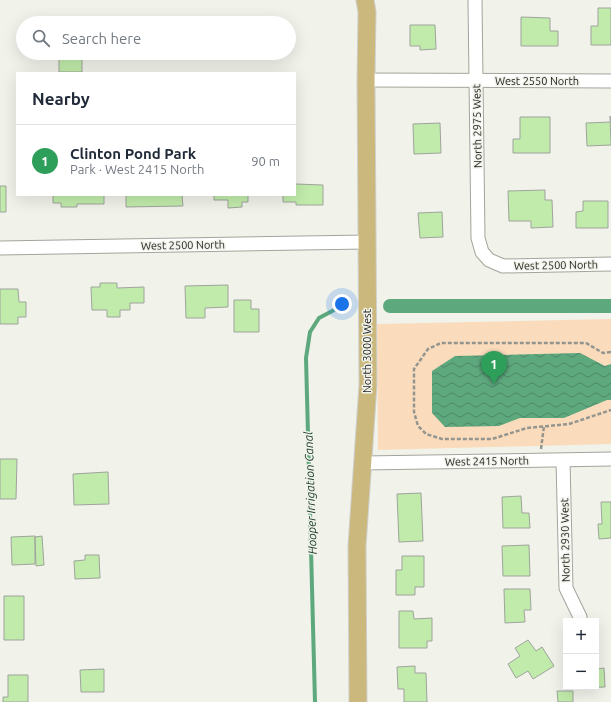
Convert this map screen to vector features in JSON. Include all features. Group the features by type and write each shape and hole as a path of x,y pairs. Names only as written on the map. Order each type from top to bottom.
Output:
{"main road":[{"name":"North 3000 West","path":"358,702 358,546 368,385 367,12 365,0"}],"street":[{"name":"North 2975 West","path":"475,0 478,238 482,252"},
{"name":"West 2550 North","path":"366,80 611,81"},
{"name":"West 2500 North","path":"0,248 367,242"},
{"name":"West 2500 North","path":"482,252 489,260 503,266 611,264"},
{"name":"West 2415 North","path":"363,463 611,459"},
{"name":"North 2930 West","path":"563,460 566,588 580,616"}],"path":[{"path":"611,352 603,353 586,343 441,342 428,349 414,369 414,412 418,426 426,434 442,439 492,439 527,428 569,424 611,410"},
{"path":"539,460 544,426"}],"shaded area":[{"path":"611,319 611,444 378,450 377,324"}],"water":[{"path":"580,353 605,366 611,364 611,400 607,400 564,418 520,418 499,426 445,427 432,413 432,371 455,356"}],"building":[{"path":"598,8 611,8 611,45 591,45 591,26 598,26"},
{"path":"521,17 550,18 550,31 558,31 558,46 521,46"},
{"path":"410,25 435,25 436,49 420,50 420,46 410,46"},
{"path":"59,60 82,60 82,72 59,72"},
{"path":"520,117 550,117 550,153 513,153 513,139 520,139"},
{"path":"610,122 611,145 587,146 586,123"},
{"path":"440,123 441,153 414,154 413,124"},
{"path":"296,184 323,185 323,205 296,205 296,202 283,202 283,196 296,196"},
{"path":"0,186 6,186 6,212 0,212"},
{"path":"545,190 545,200 552,200 553,227 531,228 531,221 509,221 508,191"},
{"path":"53,196 104,196 104,204 77,204 77,207 61,207 61,203 53,203"},
{"path":"126,196 182,196 183,206 126,207"},
{"path":"214,196 248,196 248,202 242,202 242,207 228,208 228,200 214,200"},
{"path":"583,201 608,201 608,228 576,228 576,212 583,211"},
{"path":"442,212 443,237 420,238 418,213"},
{"path":"100,283 117,283 117,288 144,287 144,303 130,303 130,310 120,310 120,317 107,317 107,310 92,310 91,287 100,287"},
{"path":"228,285 228,307 205,308 205,318 186,318 185,286"},
{"path":"0,289 18,289 19,302 26,302 26,317 18,317 18,324 0,324"},
{"path":"234,300 251,300 251,309 259,309 259,332 234,332"},
{"path":"0,459 17,459 16,499 0,499"},
{"path":"108,472 109,504 74,505 73,474"},
{"path":"421,493 423,541 399,542 397,494"},
{"path":"521,496 522,513 529,513 530,528 503,528 502,497"},
{"path":"601,502 611,502 611,538 599,539 598,524 602,524"},
{"path":"35,536 35,564 12,565 11,537"},
{"path":"42,536 44,565 36,566 35,537"},
{"path":"529,545 530,576 503,576 502,546"},
{"path":"85,555 99,555 100,578 75,579 74,561 85,560"},
{"path":"402,556 424,556 424,587 415,587 415,595 396,595 396,570 402,570"},
{"path":"504,589 530,589 531,610 524,610 525,622 505,623"},
{"path":"4,596 24,596 24,640 4,640"},
{"path":"399,611 413,611 414,619 432,618 432,641 427,641 427,648 399,648"},
{"path":"528,640 536,651 542,647 554,666 533,679 528,671 516,678 508,664 520,656 515,648"},
{"path":"415,666 415,673 426,673 427,702 404,702 404,689 398,689 397,667"},
{"path":"604,668 605,687 599,687 599,669"},
{"path":"104,669 104,692 81,692 80,670"},
{"path":"8,675 28,675 28,702 3,702 3,697 8,697"},
{"path":"557,691 573,691 573,702 558,702"}],"waterway":[{"name":"Hooper Irrigation Canal","path":"390,306 611,306"},
{"name":"Hooper Irrigation Canal","path":"315,702 306,358 310,332 319,318 336,309 347,307"}],"place":[{"name":"Clinton Pond Park","path":"494,384"}]}
